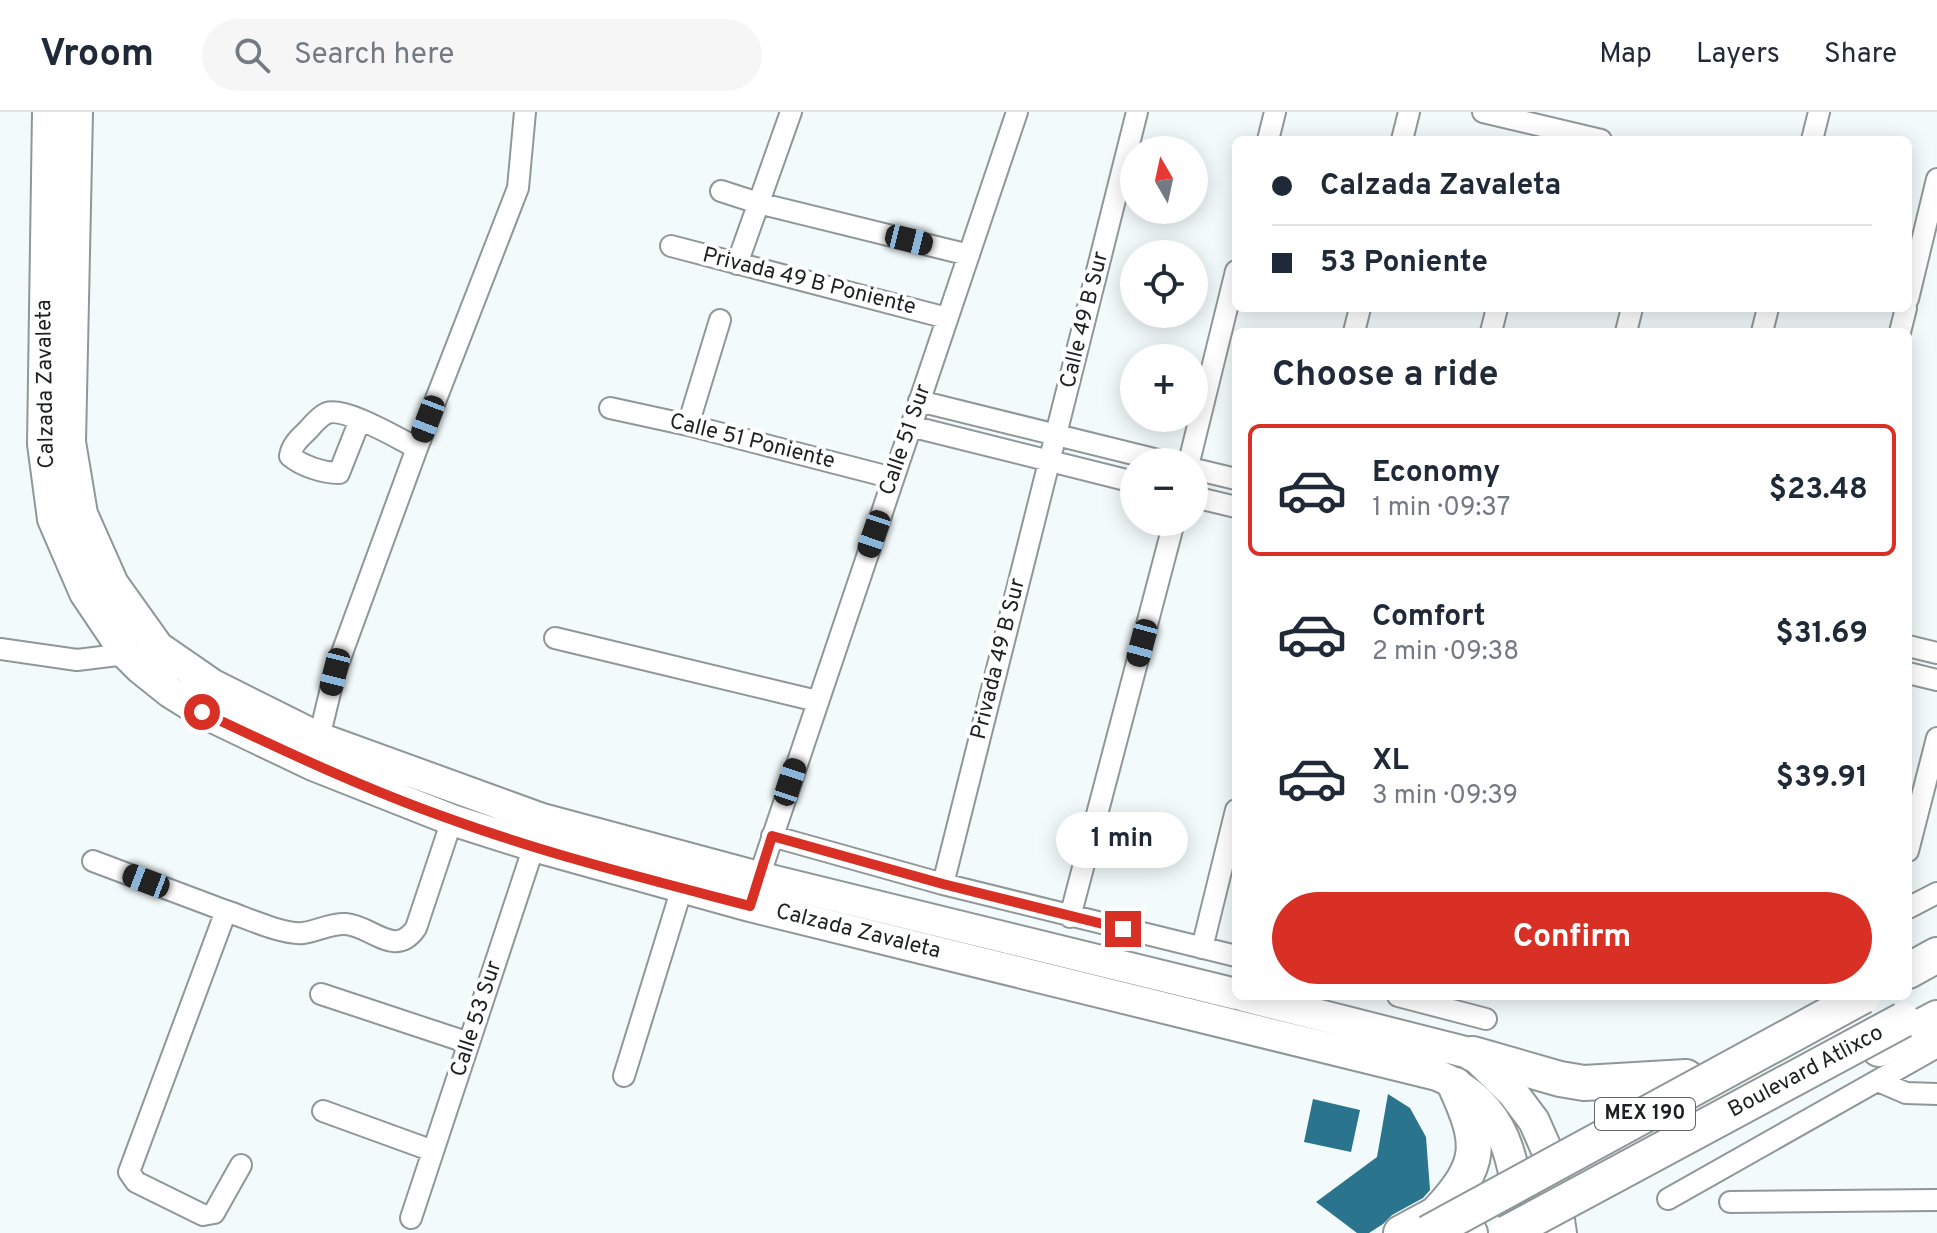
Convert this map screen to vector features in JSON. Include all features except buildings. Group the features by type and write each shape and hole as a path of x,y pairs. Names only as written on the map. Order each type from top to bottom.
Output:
{"main road":[{"name":"Calzada Zavaleta","path":"48,112 43,444 53,519 85,593 126,654 160,684 202,712 313,765 452,820 538,832 758,877 1232,993"},
{"name":"Calzada Zavaleta","path":"77,112 70,442 82,514 113,584 158,647 213,685 319,738 538,832 682,888 1437,1075 1478,1101 1495,1121 1507,1144 1516,1173 1522,1233"},
{"path":"1912,955 1937,942"},
{"path":"1912,969 1937,955"},
{"path":"1260,1000 1560,1079 1584,1083 1686,1077"},
{"path":"1401,1233 1432,1223 1595,1128 1827,1000"},
{"name":"Boulevard Atlixco","path":"1432,1223 1855,1000"},
{"name":"Boulevard Atlixco","path":"1507,1233 1937,1003"},
{"path":"1473,1054 1534,1121 1549,1155 1554,1230 1628,1186 1937,1018"},
{"path":"1432,1223 1468,1175 1474,1155 1471,1121 1455,1085"},
{"path":"1595,1128 1599,1151 1605,1162 1628,1186"},
{"path":"1432,1223 1460,1222 1470,1233"}],"street":[{"path":"319,738 335,672 417,448 518,188 525,112"},
{"path":"737,264 791,112"},
{"name":"Calle 51 Sur","path":"750,906 1017,112"},
{"name":"Calle 49 B Sur","path":"1056,435 1137,112"},
{"path":"1269,136 1275,112"},
{"path":"1403,136 1409,112"},
{"path":"1483,112 1540,133 1566,136"},
{"path":"1813,136 1819,112"},
{"path":"1912,278 1924,217 1937,179"},
{"path":"721,191 969,255"},
{"name":"Privada 49 B Poniente","path":"671,246 947,318"},
{"path":"1192,448 1232,287"},
{"path":"688,425 720,320"},
{"path":"919,401 1120,451"},
{"name":"Calle 51 Poniente","path":"610,408 893,478"},
{"path":"360,420 417,448"},
{"path":"910,426 1120,478"},
{"name":"Privada 49 B Sur","path":"943,884 1056,435"},
{"path":"1208,472 1232,478"},
{"path":"1208,500 1232,506"},
{"path":"1070,917 1170,536"},
{"path":"555,638 817,701"},
{"path":"1912,647 1937,653"},
{"path":"0,649 77,660 126,654"},
{"path":"1912,674 1937,680"},
{"path":"1912,835 1937,738"},
{"path":"93,861 292,933 347,924 388,941 400,942 409,938 416,928 452,820"},
{"path":"1202,948 1232,826"},
{"name":"Calle 53 Sur","path":"411,1218 538,832"},
{"path":"772,836 1070,917 1232,955"},
{"path":"624,1076 682,888"},
{"path":"1912,906 1937,893"},
{"path":"226,911 129,1172 136,1182 203,1215 214,1213 241,1165"},
{"path":"321,994 469,1043"},
{"path":"1431,1000 1456,1003 1486,1019"},
{"path":"1668,1199 1937,1047"},
{"path":"1878,1081 1906,1093 1937,1094"},
{"path":"323,1111 433,1151"},
{"path":"1730,1202 1937,1200"}],"route":[{"path":"202,712 313,765 452,820 750,906 772,836 943,884 1123,929"}]}
